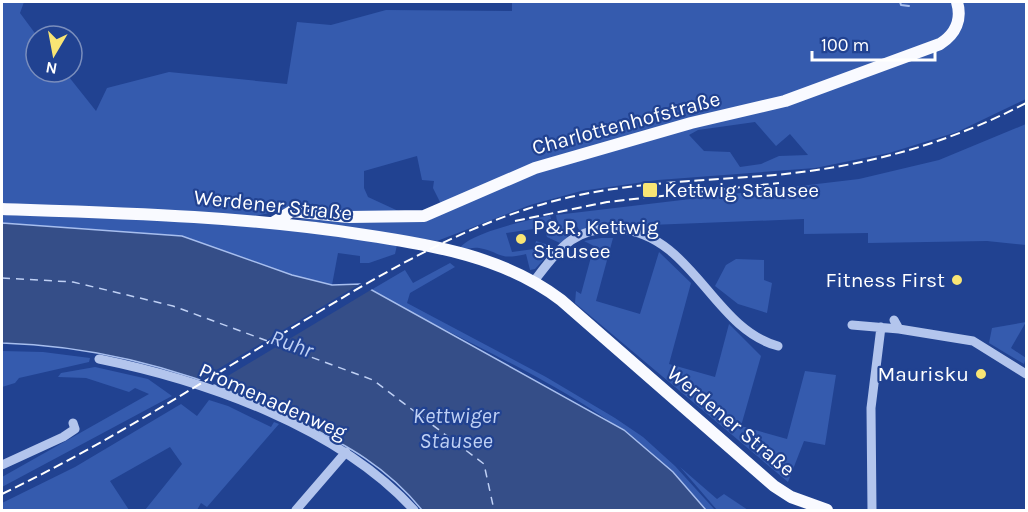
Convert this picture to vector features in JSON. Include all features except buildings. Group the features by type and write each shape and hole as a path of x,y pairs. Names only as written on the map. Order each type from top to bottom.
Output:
{"main road":[{"name":"Charlottenhofstraße","path":"274,222 290,211 348,217 416,218 535,168 691,123 785,101 944,42 957,26 957,2"},
{"name":"Werdener Straße","path":"2,209 165,214 274,222 429,245 496,264 534,281 569,306 774,486 791,497 827,510"}],"street":[{"path":"534,281 561,248 576,236 600,229 633,232 669,249 752,336 778,346"},
{"path":"852,325 881,327 897,325 973,341 1026,375"},
{"path":"872,510 871,408 881,327"},
{"name":"Promenadenweg","path":"99,359 208,387 346,452 374,471 414,510"},
{"path":"2,465 63,437 75,429 73,423"},
{"path":"296,510 346,452"}],"shaded area":[{"path":"2,2 24,2 20,13 28,24 24,24 24,84 75,84 96,111 107,88 169,72 287,84 297,22 331,25 386,10 512,11 512,2 953,2 955,19 944,36 816,88 590,148 442,206 433,188 434,181 422,180 417,156 364,171 364,188 368,197 407,215 288,209 251,217 2,208"},
{"path":"962,2 1026,2 1026,99 957,132 889,153 815,168 658,180 581,191 530,205 437,241 296,219 416,220 535,170 688,127 949,44 959,31","holes":["755,122 776,146 790,134 808,155 779,156 761,164 740,167 730,152 704,151 689,135 698,130"]},
{"path":"1026,124 1026,245 987,241 868,243 868,233 804,234 804,219 650,225 647,235 580,232 577,226 565,232 568,238 560,243 547,237 545,230 558,227 556,215 859,179 939,160"},
{"path":"2,212 244,223 397,245 395,254 369,263 360,263 360,256 338,253 332,285 292,275 182,236 2,223"},
{"path":"550,215 553,226 506,233 512,252 534,249 536,241 555,247 535,269 530,270 526,254 510,257 479,248 459,249 465,243 487,232"},
{"path":"613,238 596,301 640,314 659,252 691,283 669,364 715,377 729,324 761,356 741,426 787,439 805,371 836,375 825,445 804,441 788,482 575,303 576,291 581,294 594,246 584,241"},
{"path":"736,259 764,260 764,280 772,283 767,313 738,304 715,286 726,265"},
{"path":"450,263 455,267 410,293 407,303 546,377 615,418 643,437 675,466 715,510 706,510 672,473 635,440 594,411 505,360 371,290 405,270 413,283"},
{"path":"1026,322 1011,348 1026,358 1024,364 989,343 992,328"},
{"path":"2,351 43,352 90,358 89,362 19,378 15,383 2,387"},
{"path":"95,367 148,379 172,396 2,487 2,477 149,394 135,388 129,392 86,378 58,377 61,373"},
{"path":"209,400 228,406 271,427 274,422 279,424 207,507 201,503 197,510 145,510 182,464 170,447 110,481 129,510 2,510 2,503 75,467 181,404 197,416"},
{"path":"680,467 717,499 724,494 748,510 717,510"}],"water":[{"name":"Kettwiger Stausee","path":"2,223 182,236 292,275 332,285 361,284 624,430 673,472 706,510 422,510 395,481 350,448 298,421 227,390 154,366 116,357 40,345 2,343"}],"pier":[{"path":"363,282 374,288 211,386 198,381"}],"waterway":[{"path":"900,2 901,5 909,6"}],"ferry route":[{"path":"2,278 73,282 173,306 373,380 484,464 494,510"}],"railway":[{"path":"2,494 117,433 384,274 468,231 527,209 588,193 650,184 775,175 873,160 936,142 996,118 1026,103"},
{"path":"515,221 607,202 779,183"}],"place":[{"name":"Kettwig Stausee","path":"650,190"},
{"name":"P&R, Kettwig Stausee","path":"521,239"},
{"name":"Fitness First","path":"957,280"},
{"name":"Maurisku","path":"981,374"}],"water label":[{"name":"Ruhr","path":"292,343"}]}
